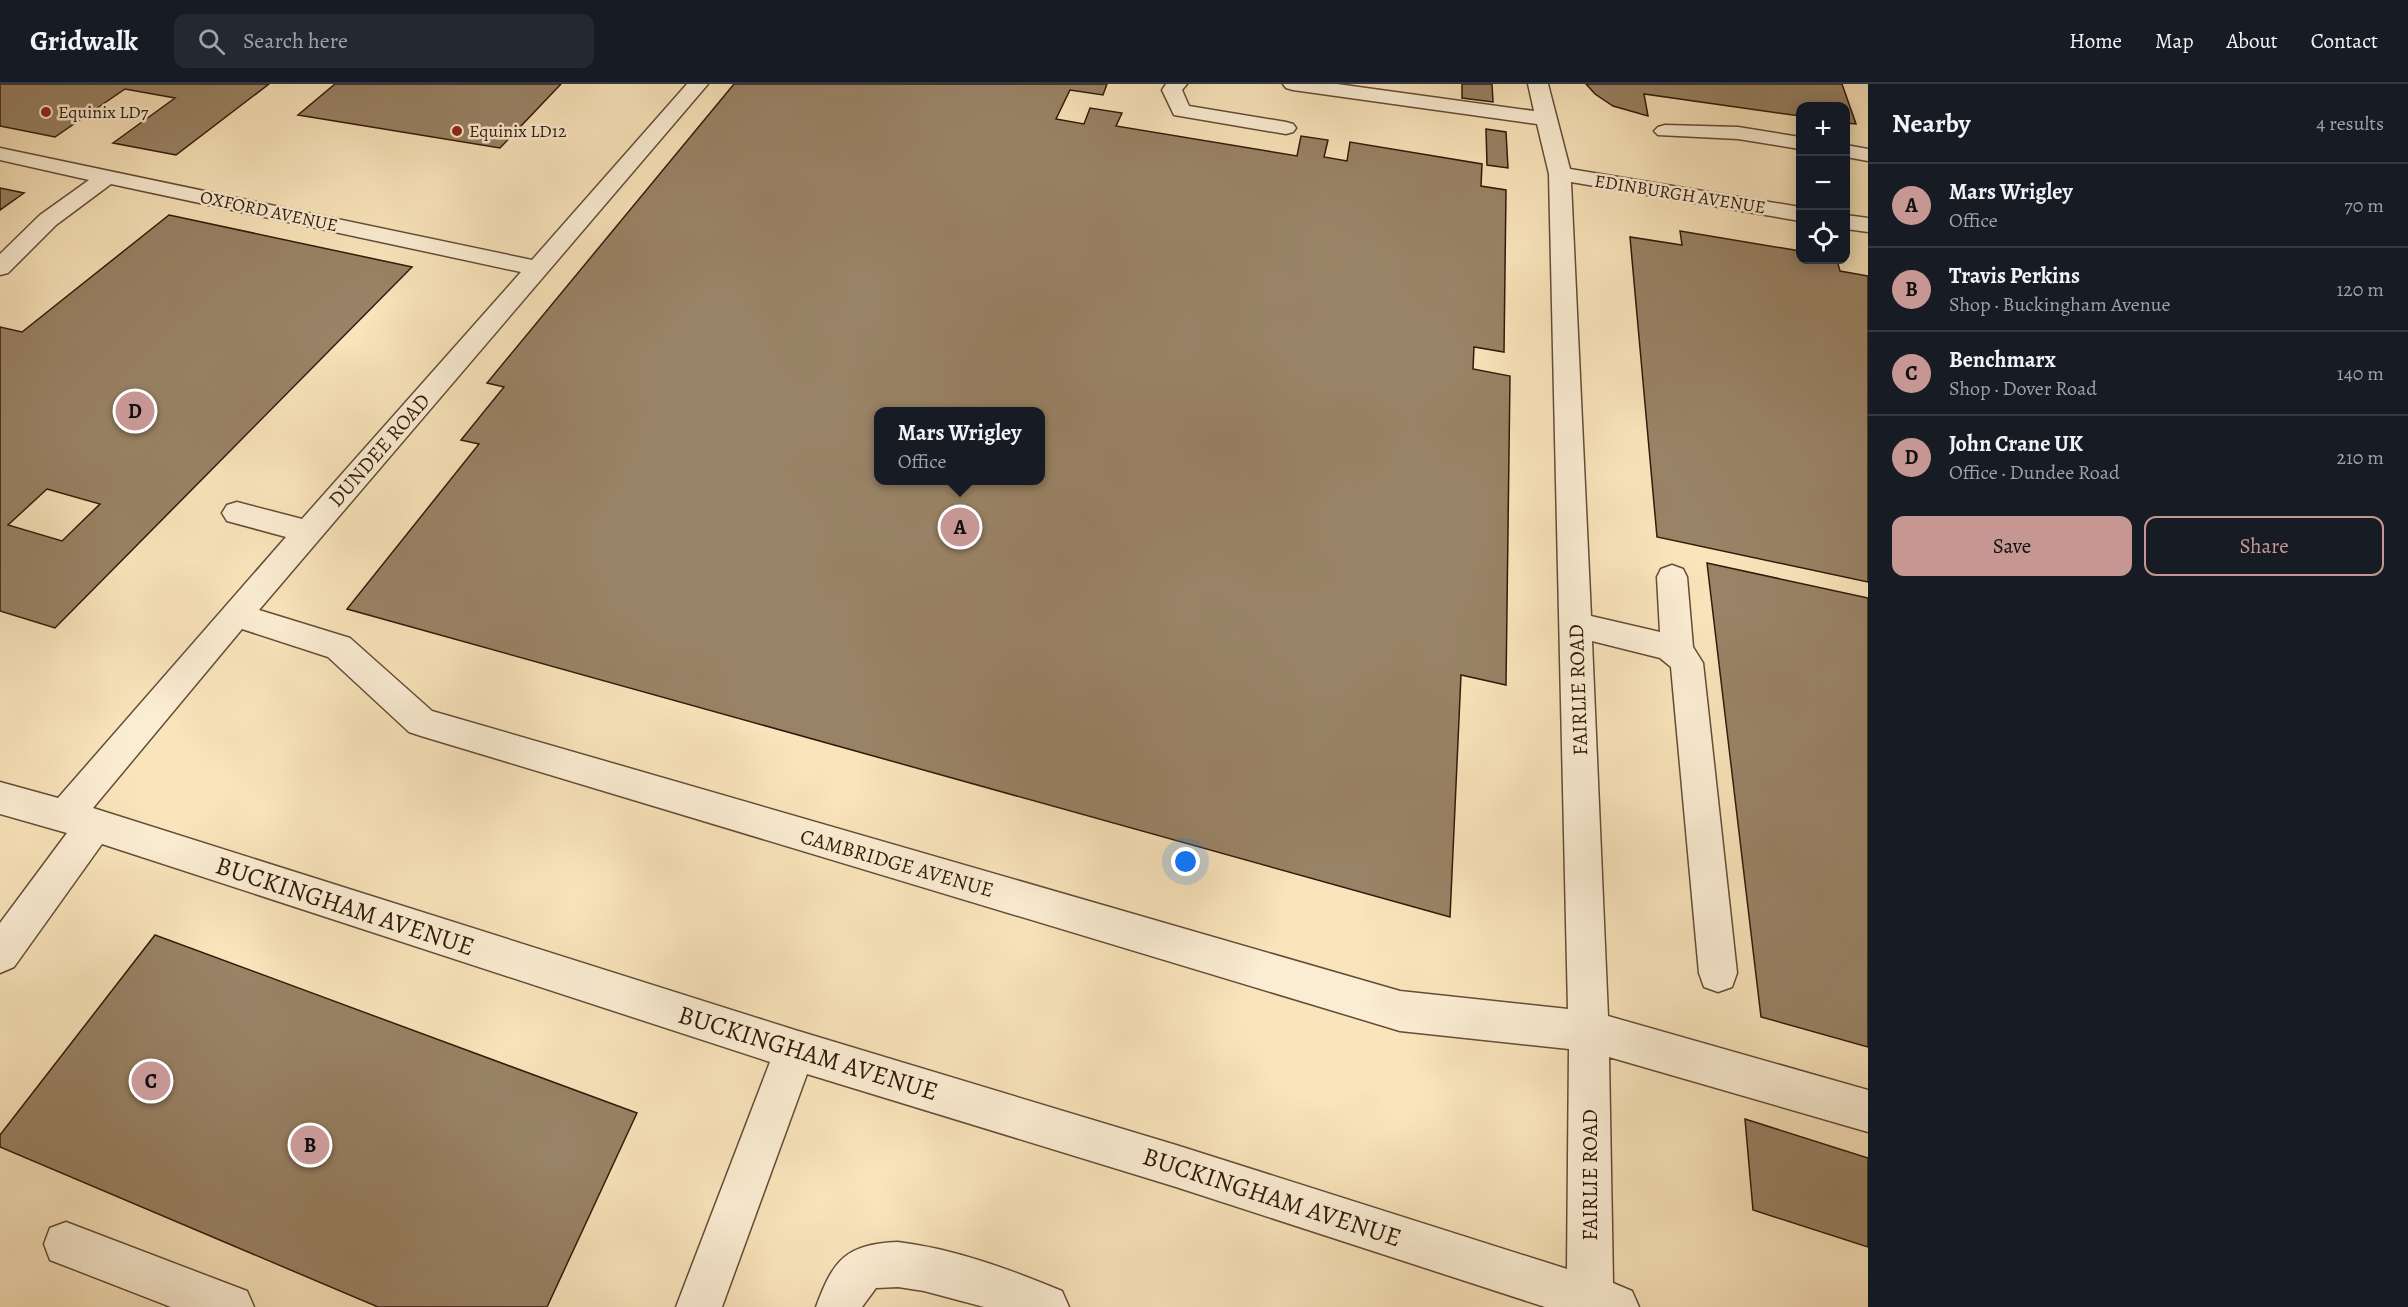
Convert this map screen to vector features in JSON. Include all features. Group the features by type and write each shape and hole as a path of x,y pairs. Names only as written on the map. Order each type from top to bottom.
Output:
{"street":[{"name":"DUNDEE ROAD","path":"0,954 79,822 236,615 698,84"},
{"path":"1178,84 1172,90 1181,111 1286,128"},
{"path":"1293,84 1548,119"},
{"name":"FAIRLIE ROAD","path":"1538,84 1560,174 1599,1304"},
{"path":"1665,131 1738,132 1796,142"},
{"path":"1850,152 1868,155"},
{"name":"OXFORD AVENUE","path":"0,154 537,268"},
{"name":"EDINBURGH AVENUE","path":"1560,174 1796,213"},
{"path":"0,268 48,220 107,177"},
{"path":"1850,223 1868,225"},
{"path":"237,513 308,532"},
{"path":"1672,578 1677,651"},
{"name":"CAMBRIDGE AVENUE","path":"236,615 339,647 421,722 1400,1011 1589,1031 1868,1112"},
{"path":"1576,625 1677,651 1687,663 1718,973"},
{"name":"BUCKINGHAM AVENUE","path":"0,798 795,1050 1176,1166 1599,1304"},
{"path":"699,1307 795,1050"},
{"path":"66,1244 231,1307"},
{"path":"839,1307 846,1287 861,1271 887,1264 960,1275 1046,1307"}],"building":[{"name":"Equinix LD7","path":"0,84 269,84 176,155 113,143 175,98 125,89 55,137 0,126"},
{"name":"Equinix LD12","path":"335,84 561,84 500,148 298,115"},
{"path":"734,84 1107,84 1103,95 1070,90 1056,119 1084,124 1090,108 1122,113 1116,126 1297,156 1301,136 1328,140 1324,157 1347,161 1350,142 1482,164 1481,186 1506,190 1504,352 1474,347 1473,369 1510,376 1506,685 1461,675 1450,917 347,609 479,444 461,440 504,387 487,383"},
{"path":"1462,84 1492,84 1493,102 1462,98"},
{"path":"1586,84 1842,84 1848,102 1796,102 1796,115 1644,94 1648,116 1613,106 1595,94"},
{"path":"1850,107 1856,124 1850,123"},
{"path":"1486,129 1506,132 1508,168 1487,165"},
{"path":"0,188 24,193 0,210"},
{"path":"169,215 412,267 55,628 0,611 0,327 22,332","holes":["47,489 100,504 62,541 8,525"]},
{"path":"1680,231 1796,250 1796,264 1838,264 1840,271 1868,276 1868,582 1657,537 1630,237 1682,245"},
{"path":"1707,563 1868,598 1868,1047 1761,1017"},
{"path":"155,935 637,1113 547,1307 378,1307 0,1147 0,1135"},
{"path":"1745,1119 1868,1158 1868,1247 1753,1210"}],"place":[{"name":"Equinix LD7","path":"46,112"},
{"name":"Equinix LD12","path":"457,131"},
{"name":"John Crane UK","path":"135,411"},
{"name":"Mars Wrigley","path":"960,527"},
{"name":"Benchmarx","path":"151,1081"},
{"name":"Travis Perkins","path":"310,1145"}]}
